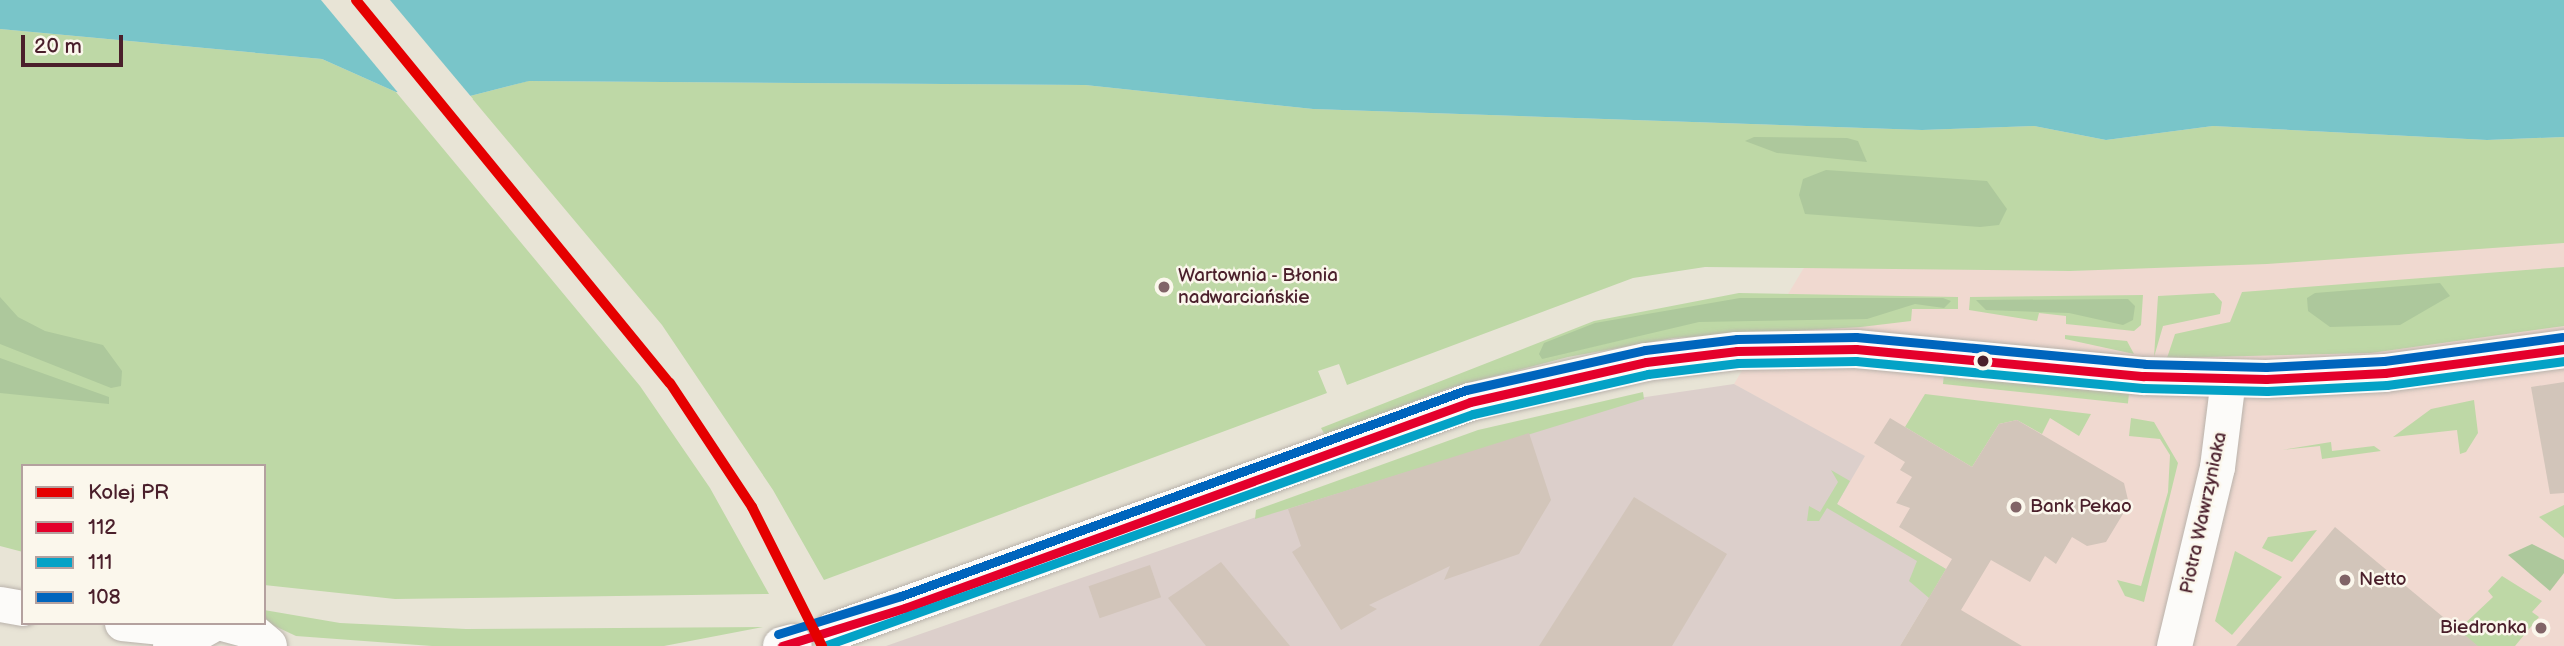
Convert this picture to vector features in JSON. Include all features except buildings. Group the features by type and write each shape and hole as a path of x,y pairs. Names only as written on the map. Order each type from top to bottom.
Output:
{"street":[{"path":"832,632 1470,402 1601,370 1737,351 1856,349 2228,379 2350,377 2564,349"},
{"name":"Piotra Wawrzyniaka","path":"2174,646 2217,467 2228,379"},
{"path":"0,604 21,608"},
{"path":"142,625 201,631 271,644"}],"shaded area":[{"path":"2564,243 2564,646 1900,646 1946,569 1837,504 1864,457 1734,384 1805,266 2070,271"},
{"path":"1734,384 1865,456 1837,504 1946,569 1900,646 886,646 1408,464 1639,398"}],"green space":[{"path":"0,29 322,59 396,92 640,386 710,488 769,594 395,599 266,585 266,464 21,464 21,551 0,546"},
{"path":"528,81 1085,85 1313,109 1922,130 2034,126 2106,140 2213,126 2487,140 2564,137 2564,243 2267,264 2070,271 1705,267 1633,278 1347,385 1339,364 1318,371 1327,393 824,580 773,490 662,325 470,96"},
{"path":"1754,137 1847,138 1858,141 1867,162 1777,153 1745,141"},
{"path":"1826,170 1987,181 2007,209 1999,225 1980,227 1805,214 1799,195 1803,179"},
{"path":"2564,267 2564,326 2371,353 2167,358 2175,334 2230,322 2242,292"},
{"path":"2440,283 2450,296 2400,325 2330,327 2308,311 2307,298 2315,293"},
{"path":"1739,293 1958,297 1958,309 1912,309 1911,321 1861,327 1673,338 1568,357 1449,388 1325,435 1321,428 1594,321"},
{"path":"2214,293 2222,302 2220,314 2163,326 2154,357 2158,296"},
{"path":"2143,295 2141,325 2134,331 2066,324 2066,316 2039,313 2037,321 1969,310 1970,297"},
{"path":"0,297 18,317 45,331 103,345 122,371 121,386 111,388 0,344"},
{"path":"1740,298 1943,298 1951,301 1944,308 1915,304 1867,319 1699,322 1542,359 1539,354 1544,343 1595,323"},
{"path":"2128,299 2135,306 2133,320 2123,325 2069,313 1986,310 1976,300"},
{"path":"2065,335 2127,341 2134,354 2065,339"},
{"path":"0,358 109,397 109,404 0,393"},
{"path":"1944,374 2129,393 2128,403 1943,384"},
{"path":"1643,392 1644,399 1255,519 1256,510 1478,430"},
{"path":"1925,394 2091,414 2079,436 2050,418 2042,434 2017,420 1999,424 1972,467 1905,427"},
{"path":"2474,400 2478,433 2466,452 2460,454 2457,430 2393,437 2431,409"},
{"path":"2131,418 2154,422 2178,463 2144,602 2125,596 2117,580 2141,586 2168,492 2170,455 2160,439 2129,436"},
{"path":"2331,442 2332,451 2374,446 2381,451 2322,459 2320,446 2282,450"},
{"path":"1831,470 1850,481 1837,504 1946,569 1929,598 1909,581 1917,561 1827,508 1819,521 1807,521 1809,506 1820,512 1838,482"},
{"path":"2564,505 2564,538 2539,517"},
{"path":"2317,530 2292,562 2262,548 2268,537"},
{"path":"2532,544 2564,560 2564,573 2550,591 2508,555"},
{"path":"2235,551 2282,577 2232,635 2215,621"},
{"path":"2502,576 2542,601 2532,612 2539,617 2515,646 2477,646 2458,630 2493,597 2488,591"},
{"path":"266,610 340,623 466,629 763,627 664,646 432,646 296,636 266,622"}],"water":[{"path":"0,0 2564,0 2564,137 2487,140 2213,126 2106,140 2034,126 1922,130 1313,109 1085,85 529,81 470,96 396,92 322,59 0,29"}],"pier":[{"path":"321,0 390,0 473,99 400,95"}],"rail line":[{"name":"PR","path":"356,0 670,383 752,507 822,646"}],"transit line":[{"name":"108","path":"778,634 901,596 1466,390 1645,350 1737,339 1856,337 2145,364 2266,367 2384,361 2562,337"},
{"name":"112","path":"782,646 905,608 1470,402 1646,362 1737,351 1856,349 2144,376 2266,379 2385,373 2564,349"},
{"name":"111","path":"824,646 1473,414 1648,374 1738,363 1856,361 2143,388 2267,391 2387,385 2564,361"}],"place":[{"name":"Wartownia - Błonia nadwarciańskie","path":"1164,287"},
{"name":"Bank Pekao","path":"2016,507"},
{"name":"Netto","path":"2345,580"},
{"name":"Biedronka","path":"2541,628"}]}
